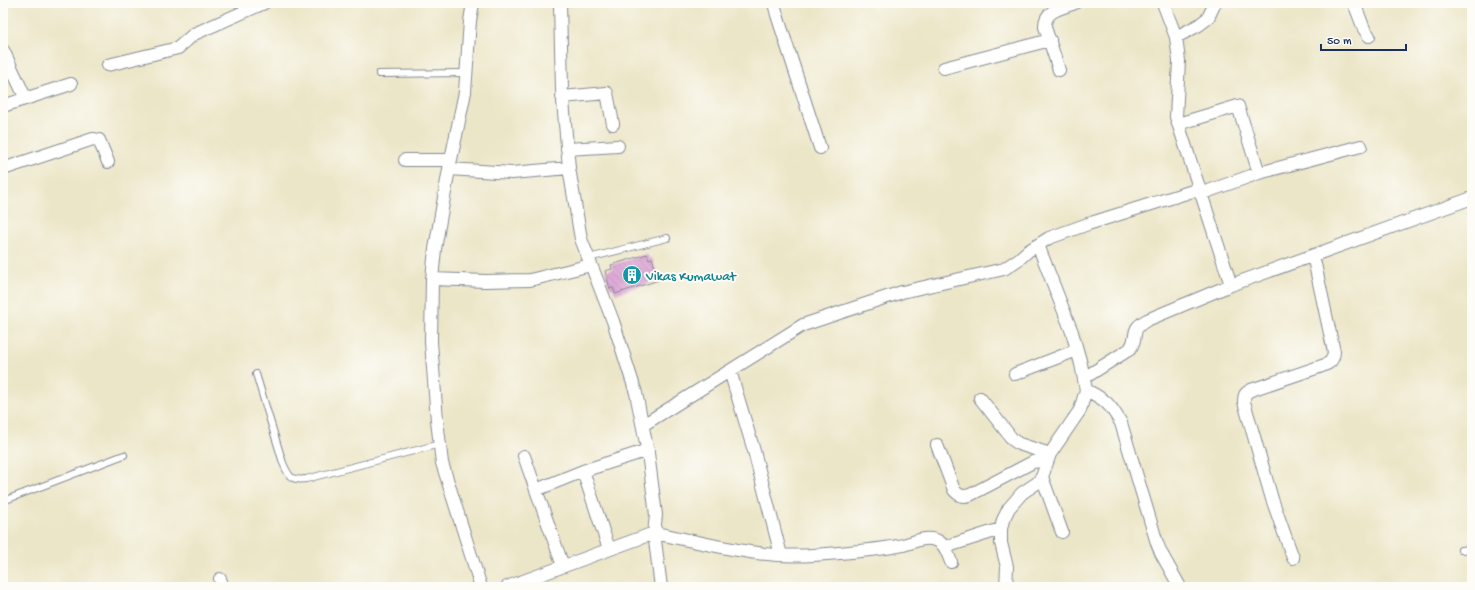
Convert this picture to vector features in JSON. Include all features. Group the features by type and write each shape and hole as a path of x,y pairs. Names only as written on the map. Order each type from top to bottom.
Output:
{"street":[{"path":"108,65 178,48 194,34 264,3"},
{"path":"473,3 470,22 465,92 450,164 435,250 432,279 432,342 437,420 442,463 481,587"},
{"path":"560,3 562,97 569,168 582,239 613,321 636,393 648,450 656,515 654,533 661,587"},
{"path":"774,3 820,148"},
{"path":"1059,70 1045,27 1045,22 1050,13 1075,3"},
{"path":"1163,3 1176,37 1179,60 1176,117 1199,192 1231,285"},
{"path":"1176,37 1199,25 1208,18 1216,3"},
{"path":"1354,3 1368,36"},
{"path":"944,68 1050,40"},
{"path":"3,50 26,99"},
{"path":"3,106 71,84"},
{"path":"562,97 607,93 613,124"},
{"path":"1178,124 1238,106 1259,173"},
{"path":"3,169 96,139 98,140 108,162"},
{"path":"568,149 618,146"},
{"path":"643,425 803,325 902,292 1004,269 1049,238 1088,224 1259,173 1361,146"},
{"path":"405,160 450,164 512,173 569,168"},
{"path":"1084,378 1130,349 1134,343 1134,331 1138,325 1231,285 1472,198"},
{"path":"1006,587 1008,575 1001,543 1001,529 1003,520 1009,508 1022,494 1037,483 1042,477 1048,457 1080,410 1086,390 1072,332 1038,245"},
{"path":"1293,558 1272,499 1244,398 1246,393 1251,390 1322,366 1329,363 1333,359 1334,352 1313,256"},
{"path":"432,279 486,281 530,280 590,262"},
{"path":"1015,374 1077,350"},
{"path":"730,371 754,451 781,554"},
{"path":"1086,390 1107,402 1112,407 1121,423 1157,543 1180,587"},
{"path":"980,398 1013,440 1048,457"},
{"path":"937,445 954,490 958,495 964,497 1033,462 1048,457"},
{"path":"536,490 583,471 648,450"},
{"path":"524,456 563,566"},
{"path":"583,471 609,549"},
{"path":"1042,477 1062,532"},
{"path":"945,547 1001,529"},
{"path":"507,587 526,584 563,566 654,533 729,550 812,555 887,548 905,545 922,539 931,539 940,542 945,547 951,562"}],"lane":[{"path":"379,74 466,73"},
{"path":"590,262 667,238"},
{"path":"256,374 283,463 288,474 297,480 306,479 440,444"},
{"path":"3,501 124,455"},
{"path":"1461,550 1472,548"}],"building":[{"name":"Vikas Kumawat","path":"647,254 649,259 652,258 659,280 615,294 613,288 610,289 605,271 612,269 611,265"}],"place":[{"name":"Vikas Kumawat","path":"632,275"}]}
